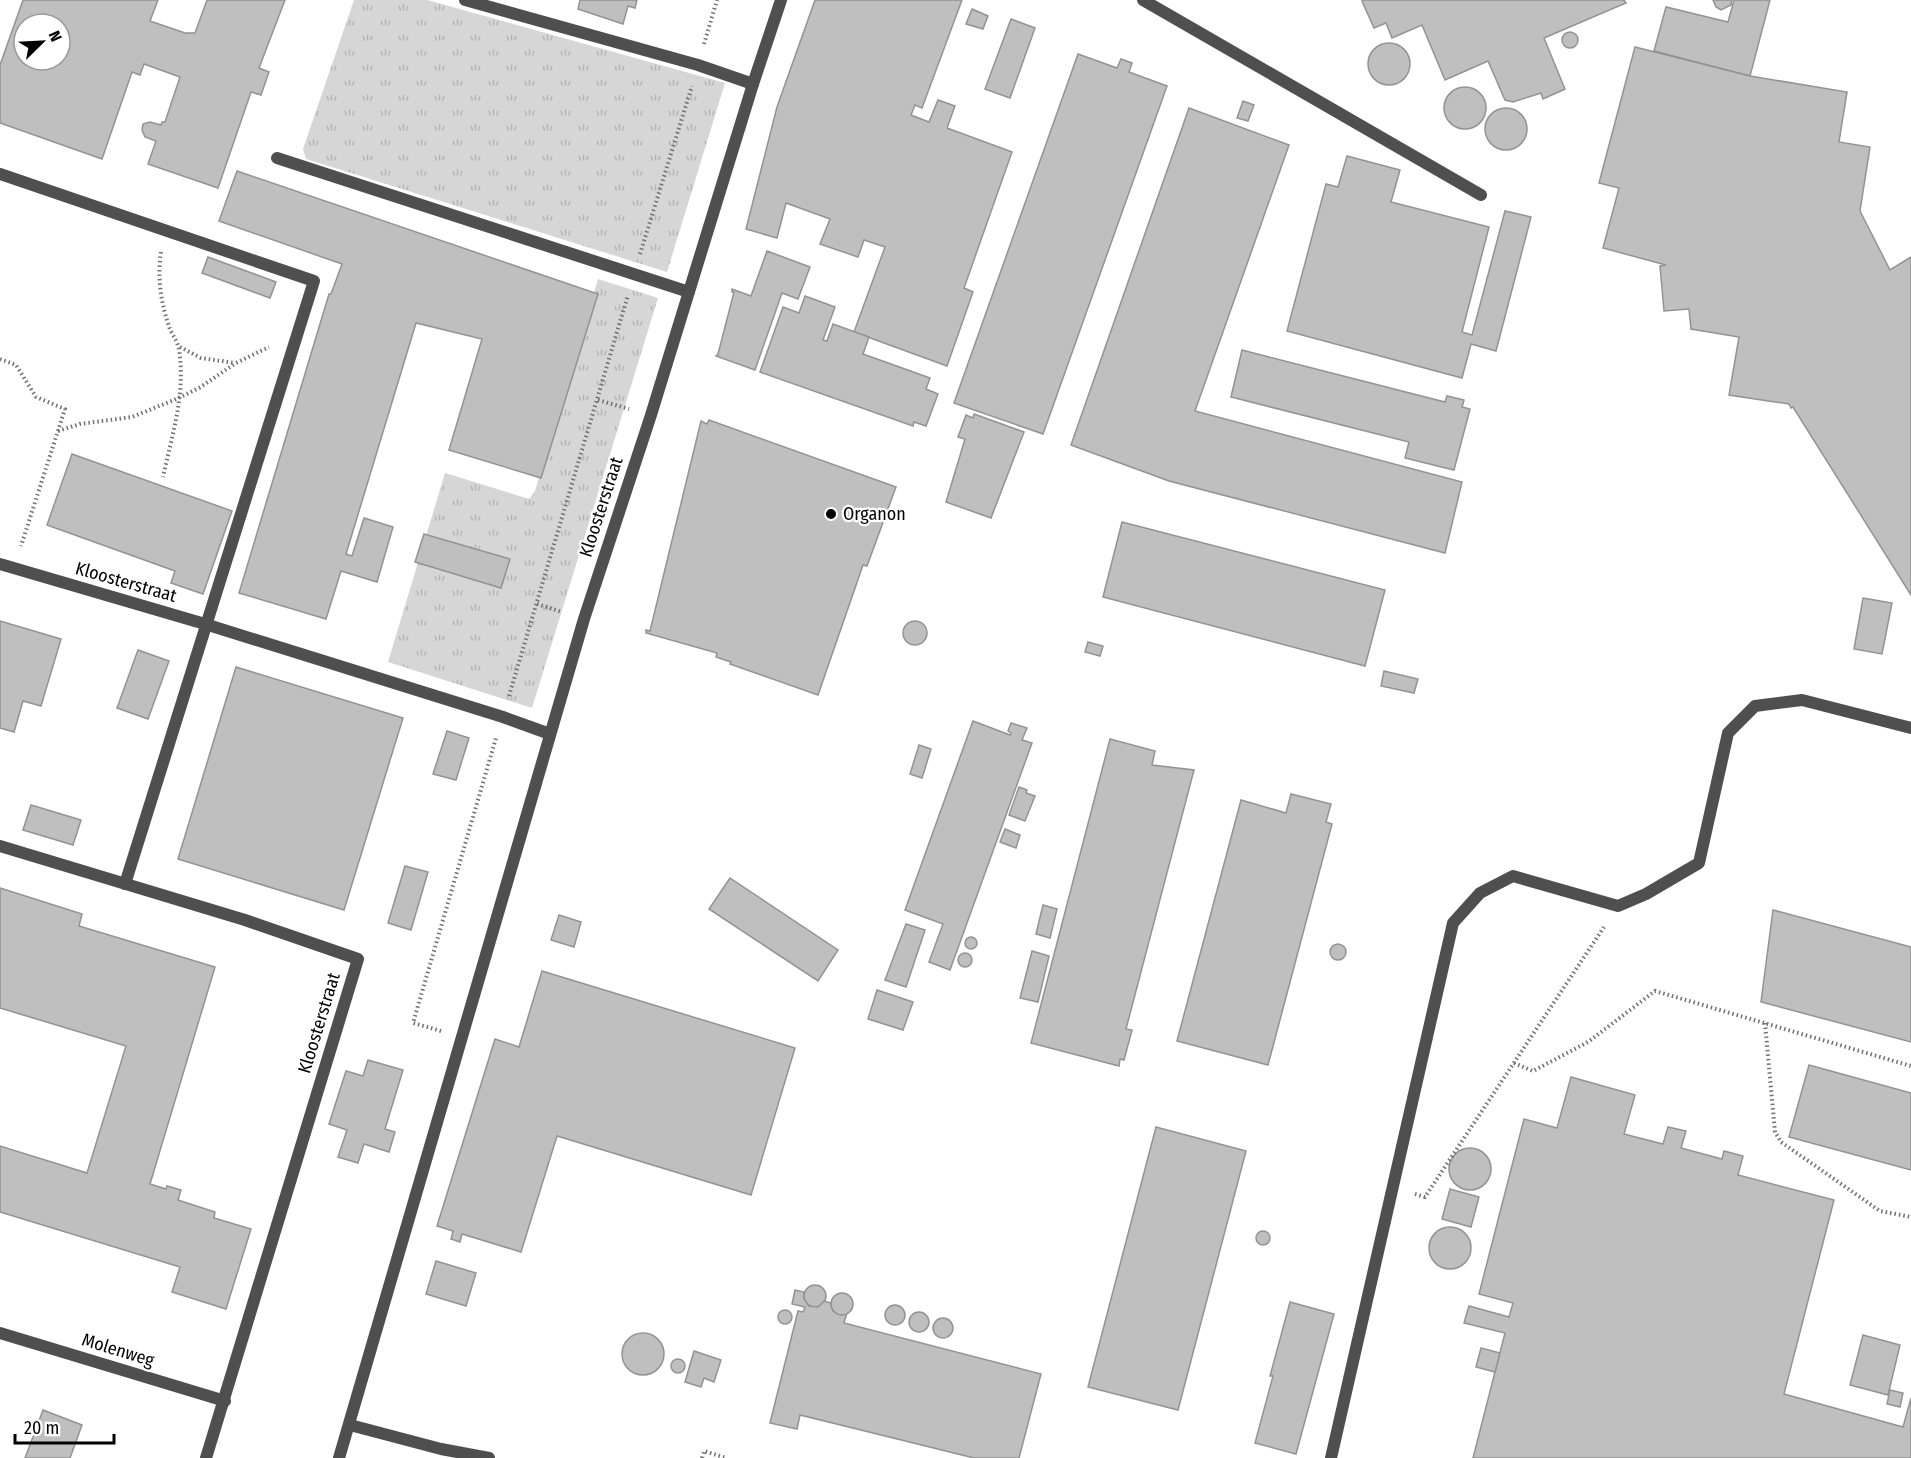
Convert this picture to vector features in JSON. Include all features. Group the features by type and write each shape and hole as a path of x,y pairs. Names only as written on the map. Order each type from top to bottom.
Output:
{"lane":[{"path":"465,0 698,65 753,84"},
{"name":"Kloosterstraat","path":"339,1458 584,619 651,415 781,0"},
{"path":"1143,0 1481,195"},
{"path":"277,158 689,292"},
{"path":"0,174 314,281 125,884"},
{"name":"Kloosterstraat","path":"0,564 205,624 503,717 550,734"},
{"path":"1331,1458 1453,923 1480,893 1513,876 1618,906 1646,894 1699,863 1728,733 1755,706 1802,700 1911,728"},
{"name":"Kloosterstraat","path":"0,846 245,920 358,959 206,1458"},
{"name":"Molenweg","path":"0,1333 225,1401"},
{"path":"350,1425 441,1449 489,1458"}],"path":[{"path":"461,1038 413,1023 717,0"},
{"path":"163,477 181,397 179,347 170,330 162,302 159,263 164,230"},
{"path":"58,431 80,424 132,417 199,388 236,363 274,344 293,348"},
{"path":"179,347 201,358 236,363"},
{"path":"0,359 16,365 36,397 65,409 14,568"},
{"path":"598,400 651,415"},
{"path":"1392,1189 1425,1197 1618,906"},
{"path":"1514,1063 1533,1071 1588,1042 1655,991 1911,1066"},
{"path":"1765,1023 1775,1132 1781,1142 1880,1211 1911,1217"},
{"path":"702,1458 704,1451 726,1458"}],"green space":[{"path":"354,0 427,0 725,83 667,272 306,159 303,149"},
{"path":"598,279 658,298 532,708 388,662 445,473 529,499 535,491"}],"building":[{"path":"23,0 158,0 150,21 185,33 195,33 207,0 285,0 259,68 269,72 261,95 251,92 218,188 148,164 156,141 145,137 142,130 143,124 150,122 161,125 165,122 180,77 144,64 140,75 132,72 102,159 0,123 0,65 12,31 12,72 72,72 72,12 19,12"},
{"path":"580,0 637,0 635,8 628,6 623,24 578,9"},
{"path":"815,0 962,0 922,108 915,105 911,115 929,122 938,100 955,106 947,128 1012,152 964,288 973,292 947,366 854,332 885,247 864,240 858,257 820,244 830,219 786,203 777,238 746,229 777,107"},
{"path":"1624,0 1626,3 1544,38 1565,89 1543,99 1541,93 1513,102 1505,100 1488,61 1445,80 1422,25 1392,38 1386,23 1374,28 1362,1"},
{"path":"1713,0 1732,0 1731,5 1721,10 1716,7"},
{"path":"1734,0 1770,0 1750,76 1654,51 1666,7 1728,22"},
{"path":"972,9 988,16 983,29 966,24"},
{"path":"1011,19 1035,28 1010,98 985,89"},
{"path":"1567,32 1573,32 1578,40 1576,46 1567,48 1562,43 1562,37"},
{"path":"1389,43 1404,49 1410,64 1404,79 1389,85 1374,79 1368,64 1374,49"},
{"path":"1635,47 1750,76 1847,92 1839,142 1870,147 1860,211 1890,270 1911,257 1911,595 1793,407 1791,408 1789,404 1729,395 1739,337 1691,329 1689,309 1664,311 1660,266 1666,265 1603,248 1619,188 1599,183"},
{"path":"1078,54 1117,68 1121,59 1132,63 1129,72 1167,86 1043,434 954,403"},
{"path":"1465,87 1480,93 1486,108 1480,123 1465,129 1450,123 1444,108 1450,93"},
{"path":"1243,101 1254,105 1248,121 1237,118"},
{"path":"1189,108 1289,145 1195,411 1462,482 1445,553 1169,481 1071,445"},
{"path":"1506,108 1514,109 1521,114 1526,121 1526,137 1521,144 1514,149 1506,150 1498,149 1491,144 1486,137 1485,129 1486,121 1491,114 1498,109"},
{"path":"1347,156 1400,170 1391,202 1489,227 1462,332 1472,335 1505,211 1531,217 1496,351 1471,344 1462,378 1287,331 1326,184 1338,187"},
{"path":"237,171 598,294 541,478 449,450 482,339 416,323 346,554 352,556 364,518 393,527 377,582 341,571 326,619 239,593 329,294 331,294 342,264 219,221"},
{"path":"767,251 810,267 798,299 782,293 755,370 716,356 734,292 732,289 751,296"},
{"path":"208,257 276,282 270,298 202,273"},
{"path":"805,296 835,307 823,340 827,341 833,324 869,337 863,354 930,378 926,389 938,394 926,426 914,422 913,426 760,372 783,307 799,313"},
{"path":"1242,350 1445,402 1447,396 1464,400 1462,407 1470,409 1454,470 1405,458 1409,442 1231,397"},
{"path":"974,414 1024,432 991,518 946,502 965,439 958,437 966,415 973,418"},
{"path":"709,420 896,487 867,566 863,565 818,695 730,664 731,662 716,657 717,653 646,633 646,630 650,631 701,421 707,424"},
{"path":"72,454 232,511 203,594 171,583 175,571 47,525"},
{"path":"1122,522 1385,590 1365,666 1103,597"},
{"path":"424,534 510,559 501,588 415,562"},
{"path":"1863,598 1892,603 1882,654 1854,649"},
{"path":"0,621 61,639 41,706 23,701 14,732 0,728"},
{"path":"915,621 920,622 926,628 926,638 920,644 915,645 910,644 904,638 903,633 904,628 910,622"},
{"path":"1088,642 1103,646 1100,656 1085,652"},
{"path":"138,650 169,661 148,719 117,708"},
{"path":"236,667 403,718 344,910 178,859"},
{"path":"1384,671 1418,679 1414,693 1381,686"},
{"path":"973,721 1010,735 1008,731 1011,723 1027,728 1022,740 1032,743 950,970 929,962 943,924 905,910"},
{"path":"447,731 469,738 456,780 433,774"},
{"path":"1110,739 1155,751 1152,765 1194,770 1126,1029 1132,1030 1124,1060 1120,1059 1119,1066 1031,1043"},
{"path":"919,745 931,749 922,778 910,774"},
{"path":"1019,787 1035,796 1025,821 1009,815"},
{"path":"1291,794 1331,804 1326,822 1332,824 1268,1065 1177,1041 1241,800 1286,813"},
{"path":"31,805 81,820 73,845 23,830"},
{"path":"1005,829 1020,835 1016,848 1000,842"},
{"path":"405,866 428,872 411,930 388,923"},
{"path":"730,878 838,950 818,981 709,909"},
{"path":"0,888 82,914 79,926 215,967 150,1184 166,1189 167,1186 181,1190 178,1200 215,1212 214,1218 251,1229 226,1309 172,1292 180,1267 0,1212 0,1146 87,1173 126,1046 0,1008"},
{"path":"1043,905 1057,909 1050,938 1036,934"},
{"path":"1773,910 1911,947 1911,1042 1761,1002"},
{"path":"559,915 581,922 574,947 551,940"},
{"path":"906,924 925,930 906,987 885,980"},
{"path":"973,937 976,938 976,948 969,949 966,948 965,941 966,938"},
{"path":"1338,944 1344,946 1346,952 1344,958 1338,960 1332,958 1330,952 1332,946"},
{"path":"1032,951 1049,956 1038,1002 1020,998"},
{"path":"965,953 970,955 972,960 970,965 965,967 960,965 958,960 960,955"},
{"path":"542,971 795,1048 751,1195 557,1136 521,1252 462,1234 460,1242 451,1239 453,1231 437,1226 495,1039 519,1047"},
{"path":"877,990 913,1002 903,1030 868,1019"},
{"path":"368,1060 403,1070 385,1129 395,1132 389,1152 364,1144 358,1163 338,1157 347,1130 329,1124 346,1071 363,1076"},
{"path":"1809,1065 1911,1093 1911,1170 1789,1137"},
{"path":"1571,1077 1635,1095 1624,1134 1663,1144 1668,1127 1686,1131 1681,1148 1722,1159 1724,1151 1743,1156 1738,1175 1834,1200 1784,1394 1903,1427 1911,1398 1911,1458 1473,1458 1505,1333 1464,1323 1469,1306 1509,1317 1513,1303 1479,1294 1524,1119 1557,1128"},
{"path":"1156,1127 1246,1151 1178,1410 1088,1387"},
{"path":"1470,1148 1478,1149 1485,1154 1490,1161 1490,1177 1485,1184 1478,1189 1470,1190 1462,1189 1455,1184 1450,1177 1449,1169 1450,1161 1455,1154 1462,1149"},
{"path":"1450,1189 1479,1197 1471,1227 1442,1219"},
{"path":"1450,1227 1458,1228 1465,1233 1470,1240 1470,1256 1465,1263 1458,1268 1450,1269 1442,1268 1435,1263 1430,1256 1429,1248 1430,1240 1435,1233 1442,1228"},
{"path":"1260,1231 1266,1231 1270,1238 1266,1245 1260,1245 1256,1241 1256,1235"},
{"path":"436,1261 476,1273 466,1306 426,1294"},
{"path":"815,1285 823,1288 826,1296 823,1304 815,1307 807,1304 804,1296 807,1288"},
{"path":"795,1290 804,1292 804,1299 809,1306 818,1307 824,1301 831,1303 833,1311 847,1313 844,1323 1041,1374 1019,1458 974,1458 800,1415 797,1429 770,1423 798,1311 803,1312 805,1307 792,1304"},
{"path":"842,1293 850,1296 853,1304 850,1312 842,1315 834,1312 831,1304 834,1296"},
{"path":"1290,1302 1334,1314 1296,1454 1255,1443"},
{"path":"895,1305 902,1308 905,1315 902,1322 895,1325 888,1322 885,1315 888,1308"},
{"path":"782,1310 788,1310 792,1317 788,1324 782,1324 778,1320 778,1314"},
{"path":"919,1312 926,1315 929,1322 926,1329 919,1332 912,1329 909,1322 912,1315"},
{"path":"943,1318 950,1321 953,1328 950,1335 943,1338 936,1335 933,1328 936,1321"},
{"path":"643,1333 658,1339 664,1354 658,1369 643,1375 628,1369 622,1354 628,1339"},
{"path":"1863,1335 1900,1345 1888,1395 1850,1385"},
{"path":"1481,1348 1500,1353 1495,1372 1476,1367"},
{"path":"694,1351 721,1360 714,1382 704,1378 701,1387 685,1382"},
{"path":"675,1359 681,1359 685,1366 681,1373 675,1373 671,1369 671,1363"},
{"path":"1890,1390 1903,1393 1900,1407 1887,1404"},
{"path":"43,1410 82,1425 70,1458 25,1458"}],"place":[{"name":"Organon","path":"831,514"}]}
